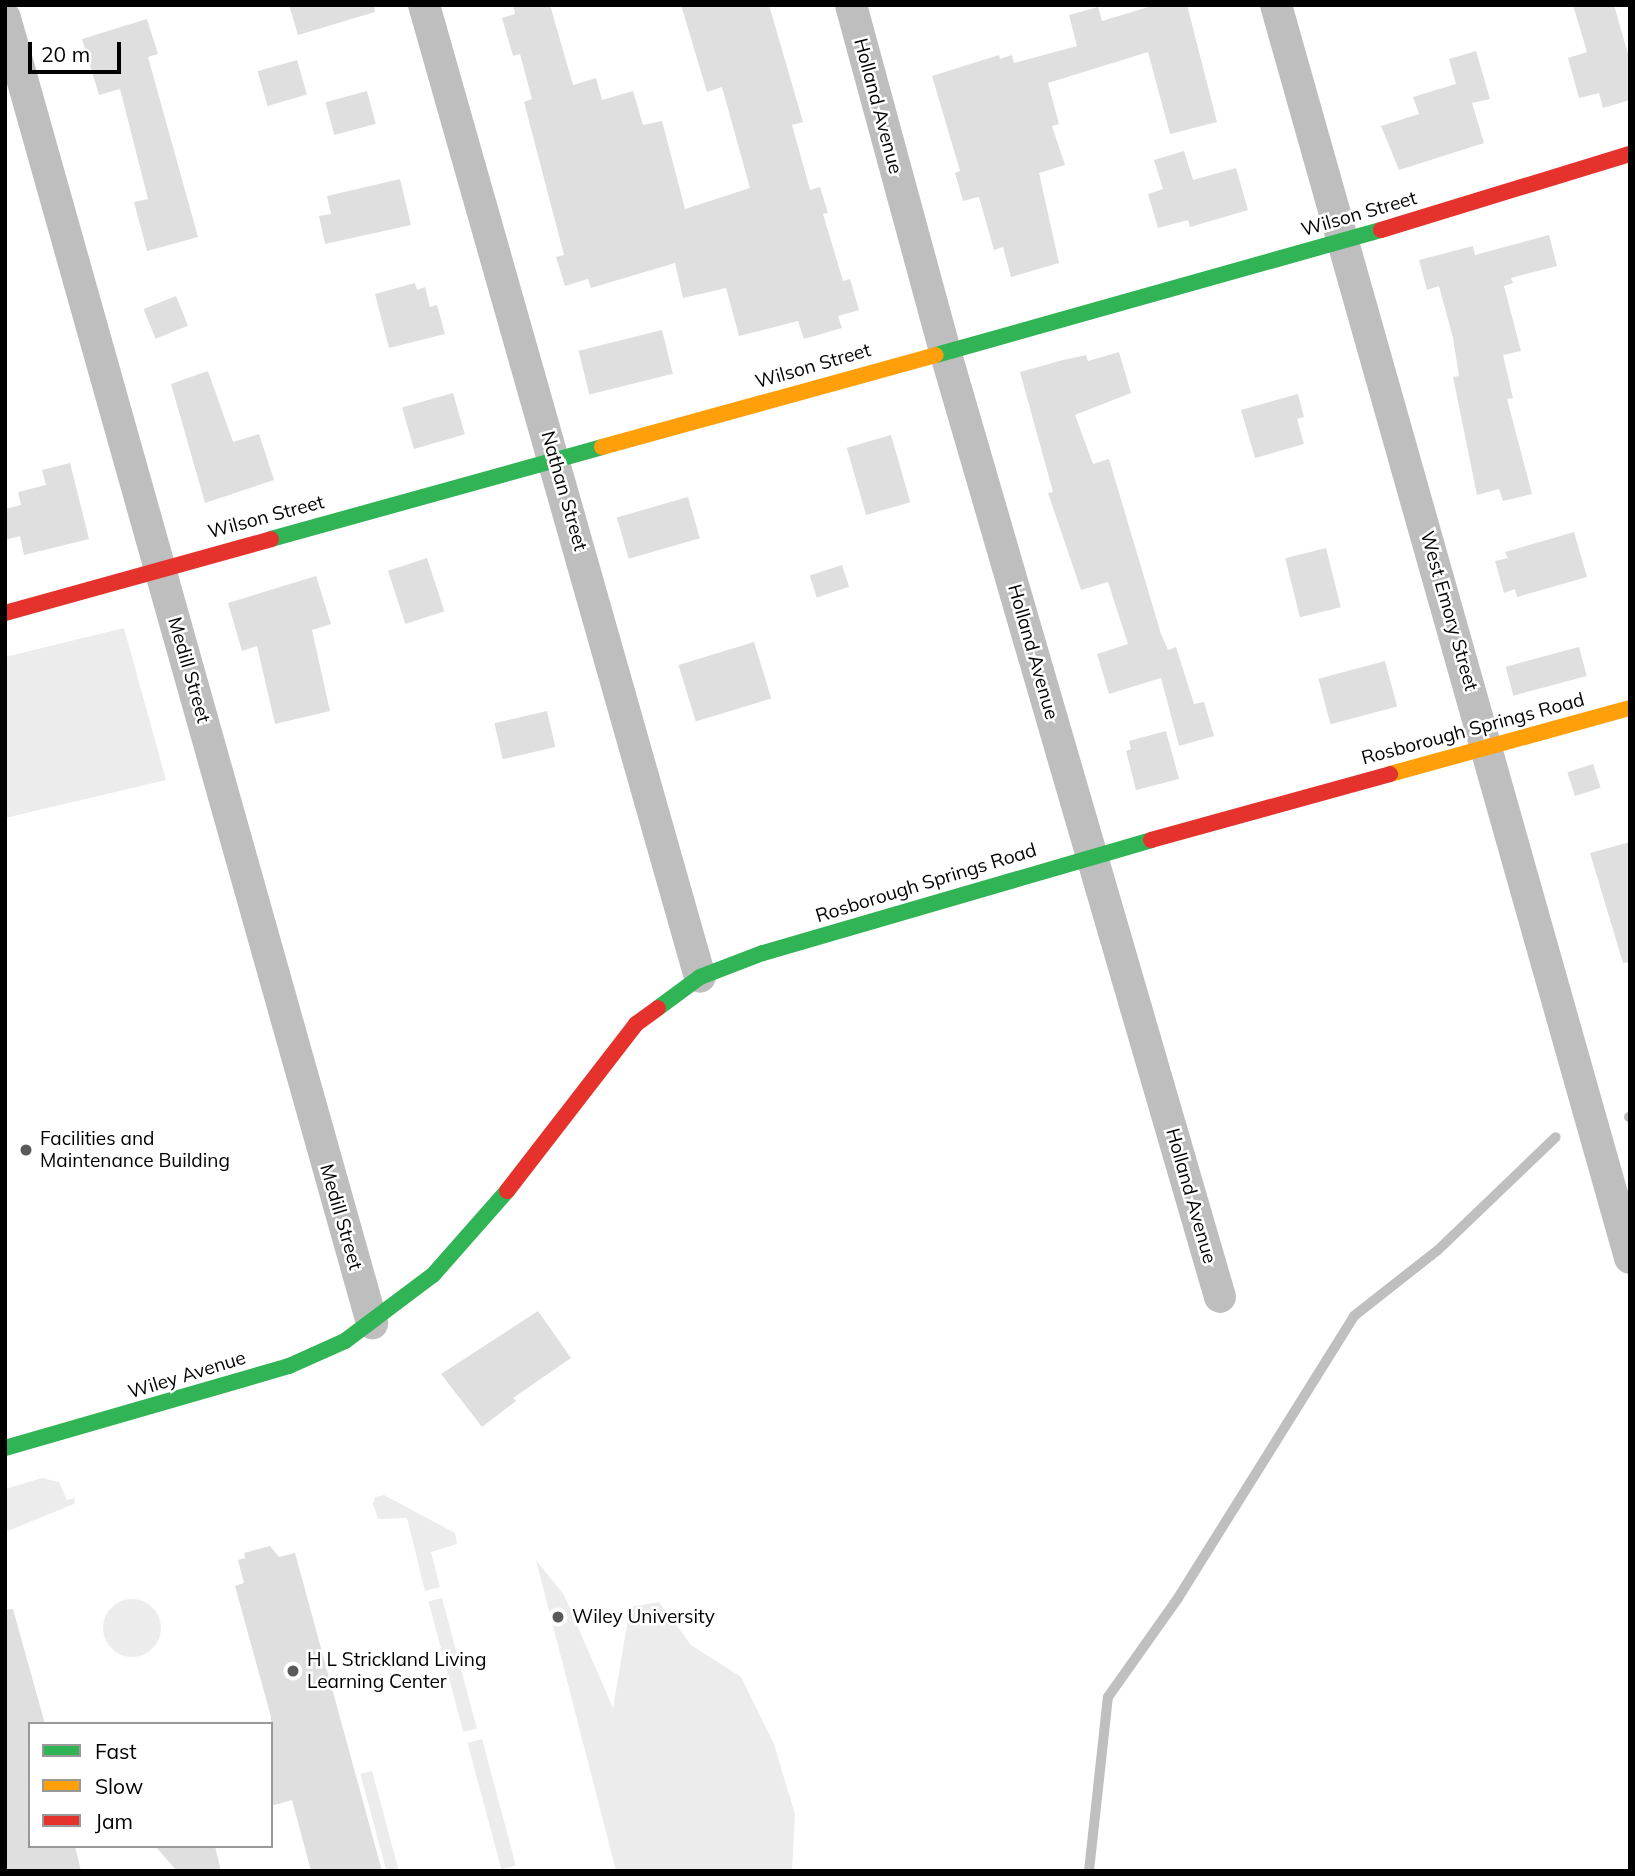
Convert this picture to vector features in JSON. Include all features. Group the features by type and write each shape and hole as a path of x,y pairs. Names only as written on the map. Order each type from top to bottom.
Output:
{"street":[{"name":"Nathan Street","path":"424,5 699,977"},
{"name":"Holland Avenue","path":"851,5 945,351 1220,1297"},
{"name":"West Emory Street","path":"1276,5 1345,241 1630,1258"},
{"name":"Medill Street","path":"5,18 372,1323"},
{"name":"Wilson Street","path":"5,613 160,567 555,461 1345,241 1630,154"},
{"name":"Rosborough Springs Road","path":"372,1323 433,1275 481,1224 636,1024 699,977 763,953 1092,856 1630,708"},
{"name":"Wiley Avenue","path":"5,1448 289,1366 345,1341 372,1323"}],"shaded area":[{"path":"124,628 166,780 5,818 5,657"},
{"path":"42,1478 59,1482 67,1500 75,1498 74,1504 5,1532 5,1489"},
{"path":"384,1495 455,1533 457,1544 431,1552 440,1587 425,1591 407,1518 378,1519 373,1504 375,1497"},
{"path":"536,1560 564,1595 613,1708 630,1607 659,1602 691,1645 741,1677 774,1744 795,1814 792,1871 616,1871"},
{"path":"442,1598 477,1728 463,1732 428,1602"},
{"path":"126,1599 138,1599 153,1607 161,1622 161,1634 153,1649 138,1657 126,1657 111,1649 103,1634 103,1622 111,1607"},
{"path":"482,1739 516,1866 501,1869 468,1743"},
{"path":"372,1771 399,1871 386,1871 360,1774"}],"building":[{"path":"289,5 374,5 375,12 298,35"},
{"path":"513,5 550,5 573,85 596,78 602,100 633,91 643,125 662,121 685,209 750,188 722,87 707,92 681,5 769,5 803,122 792,125 810,190 820,187 828,213 823,214 843,281 850,279 859,310 838,316 842,328 804,339 798,321 739,336 726,288 683,298 675,263 591,288 588,279 565,286 556,257 564,255 524,102 532,99 520,54 513,56 502,18 515,14"},
{"path":"1155,5 1187,5 1217,122 1170,134 1148,52 1048,83 1059,124 1052,126 1065,165 1039,173 1059,263 1011,277 1003,247 994,250 979,197 963,201 955,173 960,171 932,76 999,55 1000,59 1012,55 1014,63 1077,46 1069,15 1098,7 1102,21"},
{"path":"1573,5 1614,5 1630,61 1630,100 1603,108 1599,93 1579,98 1568,58 1587,52"},
{"path":"147,19 158,54 148,57 198,237 147,251 134,202 148,199 120,89 99,95 82,39"},
{"path":"1476,51 1490,99 1472,103 1484,143 1399,170 1381,126 1419,114 1413,97 1456,84 1449,59"},
{"path":"297,60 307,95 268,106 258,71"},
{"path":"367,91 376,124 334,135 325,102"},
{"path":"1184,151 1193,180 1236,168 1248,210 1190,227 1188,220 1158,228 1148,194 1163,189 1154,160"},
{"path":"400,179 411,225 325,244 319,216 331,214 327,196"},
{"path":"1549,235 1557,266 1511,278 1513,283 1504,286 1521,351 1503,355 1513,398 1507,399 1532,494 1503,501 1499,489 1477,495 1453,377 1459,376 1453,338 1439,286 1427,290 1419,260 1473,246 1475,255"},
{"path":"415,283 417,290 425,287 430,307 437,305 445,334 389,348 375,294"},
{"path":"176,296 188,326 156,339 144,309"},
{"path":"662,330 673,374 589,394 579,351"},
{"path":"1119,352 1131,393 1075,415 1093,464 1109,459 1161,634 1168,650 1176,647 1194,704 1204,702 1214,736 1179,746 1161,678 1109,694 1097,654 1128,644 1108,582 1081,590 1048,493 1053,492 1020,372 1086,355 1088,361"},
{"path":"208,371 233,442 259,434 274,480 205,503 171,384"},
{"path":"453,393 465,434 414,449 402,408"},
{"path":"1298,394 1304,417 1297,419 1304,444 1255,458 1241,410"},
{"path":"891,435 910,502 866,515 847,448"},
{"path":"70,463 89,539 24,555 20,536 5,540 5,509 21,505 18,492 46,485 42,470"},
{"path":"688,497 700,538 629,559 617,517"},
{"path":"1574,532 1587,577 1517,597 1515,589 1504,593 1495,561 1508,558 1505,552"},
{"path":"1326,548 1341,607 1300,617 1285,558"},
{"path":"427,558 444,611 405,624 388,571"},
{"path":"842,565 849,587 817,597 810,576"},
{"path":"316,576 331,624 312,630 330,711 275,724 257,646 242,651 228,603"},
{"path":"754,642 771,698 696,722 678,665"},
{"path":"1579,647 1587,676 1513,696 1506,667"},
{"path":"1385,661 1397,706 1331,724 1318,679"},
{"path":"547,711 555,747 503,759 494,723"},
{"path":"1166,731 1179,779 1136,790 1126,751 1131,749 1129,741"},
{"path":"1593,764 1601,788 1575,796 1567,772"},
{"path":"1630,842 1630,962 1623,963 1590,853"},
{"path":"538,1311 571,1358 513,1398 516,1401 482,1427 441,1374"},
{"name":"H L Strickland Living Learning Center","path":"270,1546 279,1557 295,1553 382,1871 311,1871 292,1800 273,1805 273,1722 235,1586 244,1583 238,1560 245,1558 244,1553"},
{"path":"13,1609 44,1722 28,1722 28,1848 75,1848 81,1871 5,1871 5,1610"},
{"path":"157,1848 215,1848 221,1871 177,1871"}],"waterway":[{"path":"1089,1871 1108,1697 1178,1598 1354,1316 1438,1250 1556,1137"}],"traffic: fast":[{"path":"936,355 1381,230"},
{"path":"271,539 602,447"},
{"path":"658,1008 700,977 763,953 1151,840"},
{"path":"5,1448 289,1366 345,1341 433,1275 507,1191"}],"traffic: slow":[{"path":"602,447 936,355"},
{"path":"1390,774 1630,708"}],"traffic: jam":[{"path":"1381,230 1630,154"},
{"path":"5,613 271,539"},
{"path":"1151,840 1390,774"},
{"path":"507,1191 636,1024 658,1008"}],"place":[{"name":"Facilities and Maintenance Building","path":"26,1150"},
{"name":"Wiley University","path":"558,1617"},
{"name":"H L Strickland Living Learning Center","path":"293,1671"}]}
